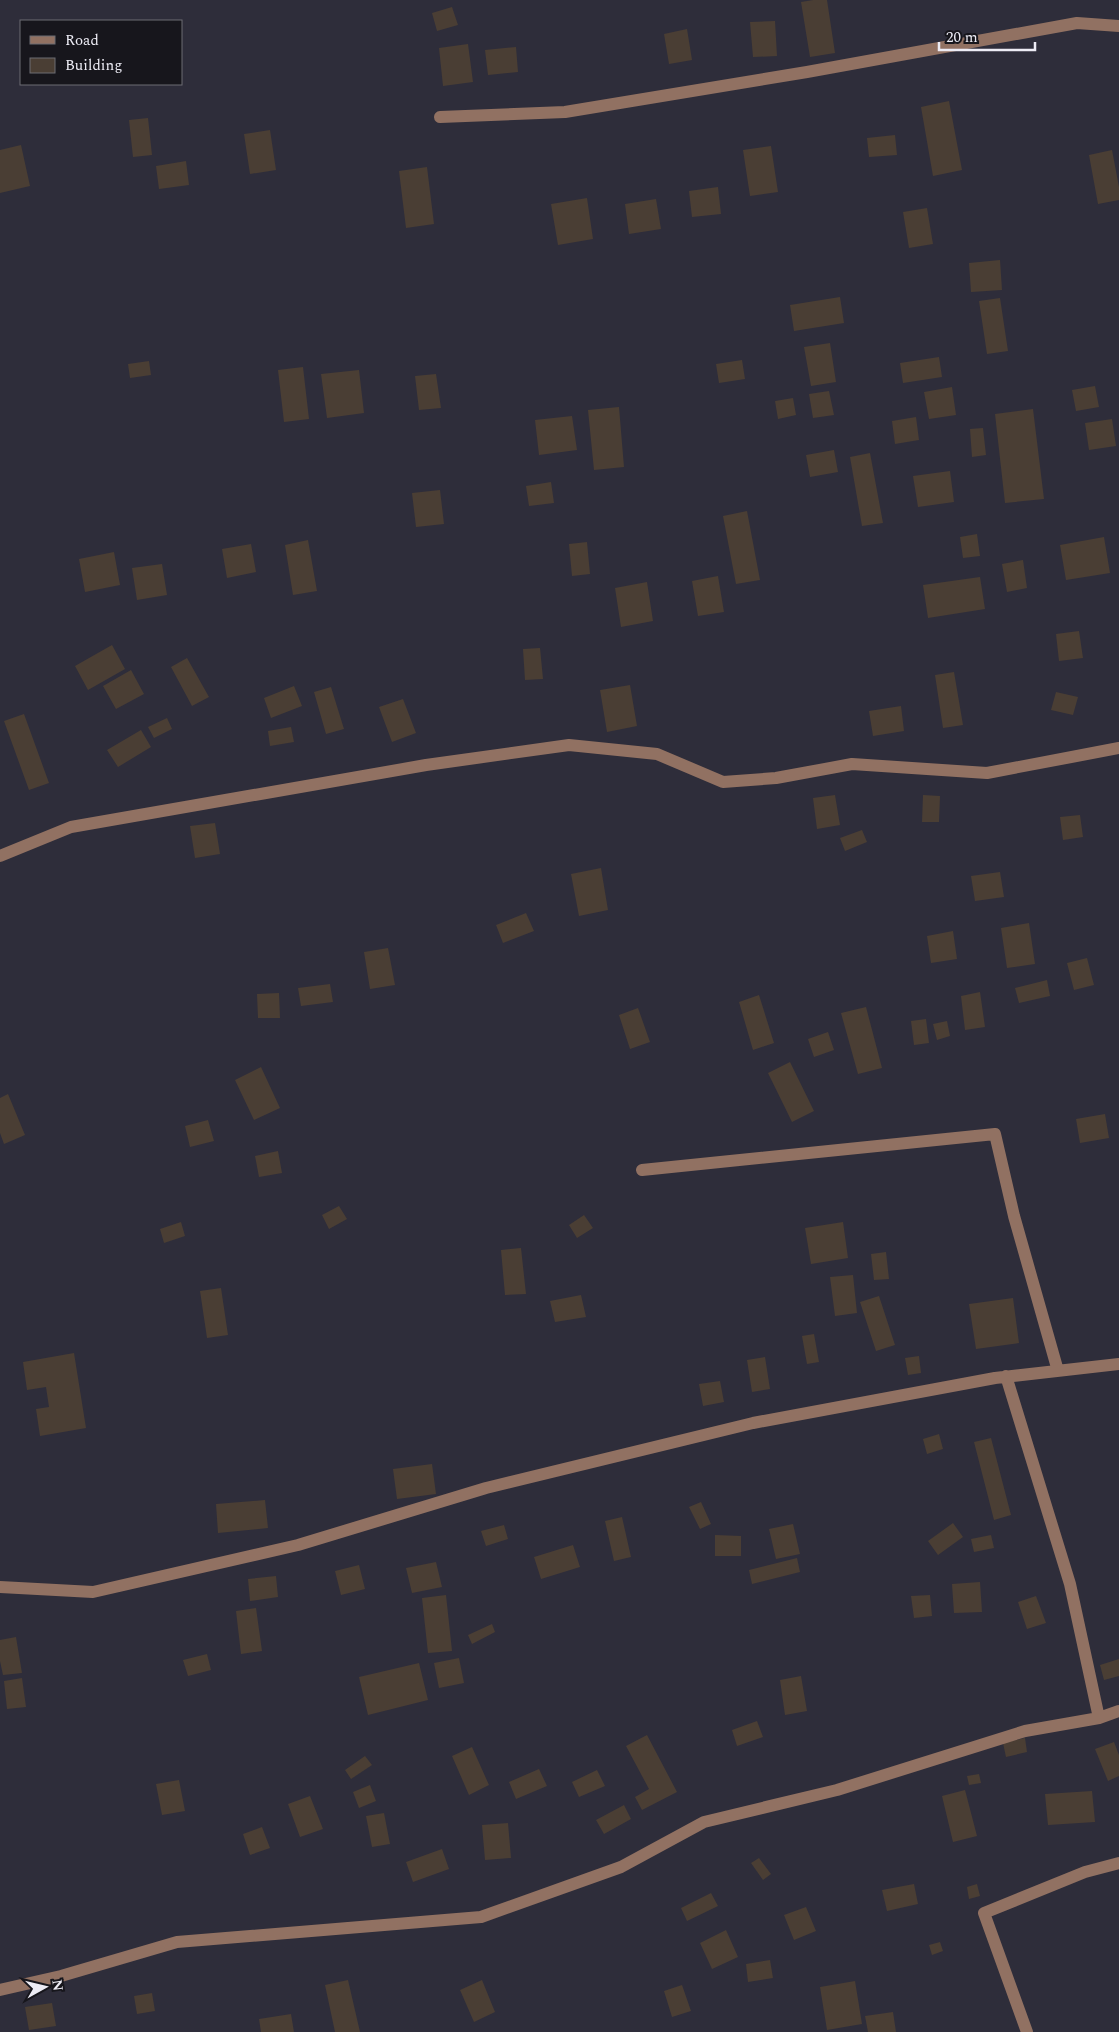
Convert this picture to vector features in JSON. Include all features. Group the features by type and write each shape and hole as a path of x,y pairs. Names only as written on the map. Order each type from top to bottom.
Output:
{"street":[{"path":"440,117 565,112 807,72 1077,22 1119,26"},
{"path":"0,856 71,827 426,765 570,745 657,754 723,782 776,778 852,764 987,773 1119,748"},
{"path":"642,1170 995,1134 1014,1216 1058,1371"},
{"path":"0,1587 93,1592 298,1545 486,1488 753,1423 1006,1376 1119,1364"},
{"path":"1006,1376 1070,1584 1099,1718"},
{"path":"0,1990 62,1976 177,1942 482,1917 621,1867 704,1822 837,1790 1024,1731 1099,1718 1119,1711"},
{"path":"1028,2032 984,1913 1085,1872 1119,1863"}],"building":[{"path":"827,0 835,53 810,57 801,2"},
{"path":"452,7 458,25 437,31 432,13"},
{"path":"775,21 777,56 753,57 750,22"},
{"path":"687,29 692,60 669,64 664,34"},
{"path":"468,44 473,82 443,86 439,48"},
{"path":"516,47 518,72 488,75 485,50"},
{"path":"949,101 962,170 933,176 921,107"},
{"path":"148,118 152,155 133,157 129,120"},
{"path":"270,130 276,170 250,174 244,134"},
{"path":"895,135 897,155 869,157 867,138"},
{"path":"21,145 30,186 0,193 0,150"},
{"path":"771,146 778,192 750,196 743,150"},
{"path":"1112,150 1119,187 1119,200 1098,204 1089,155"},
{"path":"186,161 189,185 159,189 156,166"},
{"path":"427,167 434,224 406,228 399,171"},
{"path":"718,187 721,214 692,217 689,191"},
{"path":"587,198 593,239 558,245 551,204"},
{"path":"656,199 661,229 629,234 625,204"},
{"path":"927,208 933,244 909,248 903,212"},
{"path":"1000,260 1002,290 971,292 969,263"},
{"path":"840,297 844,323 794,331 790,305"},
{"path":"1000,298 1008,351 987,354 979,301"},
{"path":"830,343 836,382 811,386 804,347"},
{"path":"939,357 942,377 903,383 900,363"},
{"path":"742,360 745,379 719,383 716,364"},
{"path":"149,361 151,375 130,378 128,364"},
{"path":"303,367 309,419 284,422 278,370"},
{"path":"359,370 364,413 327,418 321,374"},
{"path":"436,374 441,408 419,410 415,376"},
{"path":"1095,386 1099,407 1076,411 1072,390"},
{"path":"952,387 956,415 929,419 924,392"},
{"path":"829,391 834,415 813,418 809,394"},
{"path":"793,398 796,415 778,419 775,401"},
{"path":"619,407 624,467 594,470 588,410"},
{"path":"1033,409 1044,499 1005,503 995,414"},
{"path":"572,416 577,450 539,455 535,420"},
{"path":"916,417 919,440 895,444 892,421"},
{"path":"1112,419 1116,446 1089,450 1085,423"},
{"path":"983,428 986,455 972,457 970,429"},
{"path":"834,450 838,472 810,477 806,455"},
{"path":"870,453 883,523 862,526 850,457"},
{"path":"950,471 954,502 918,507 913,476"},
{"path":"551,482 554,503 529,506 526,486"},
{"path":"440,490 444,524 416,527 412,493"},
{"path":"747,511 760,580 736,584 723,516"},
{"path":"977,534 980,556 963,558 960,537"},
{"path":"1104,537 1110,573 1066,580 1060,545"},
{"path":"308,540 317,591 293,595 285,545"},
{"path":"587,542 590,574 572,576 569,544"},
{"path":"251,544 256,572 227,578 222,549"},
{"path":"114,552 120,585 85,592 79,559"},
{"path":"1023,560 1027,588 1007,592 1002,564"},
{"path":"162,564 167,595 137,600 132,568"},
{"path":"718,576 724,612 698,616 692,581"},
{"path":"980,577 985,609 928,618 923,585"},
{"path":"647,582 653,621 621,627 615,588"},
{"path":"1079,631 1083,658 1059,661 1056,634"},
{"path":"112,645 125,669 88,690 75,666"},
{"path":"540,648 543,679 525,680 523,649"},
{"path":"187,658 209,697 192,706 171,667"},
{"path":"131,670 144,694 116,709 103,686"},
{"path":"954,672 963,725 943,728 935,675"},
{"path":"630,685 637,726 607,732 600,690"},
{"path":"294,686 302,706 271,718 264,698"},
{"path":"331,687 344,729 326,734 314,692"},
{"path":"1056,692 1078,697 1073,715 1051,710"},
{"path":"403,699 416,733 392,742 379,707"},
{"path":"901,706 904,731 873,736 869,711"},
{"path":"24,714 49,783 29,790 4,721"},
{"path":"167,718 172,729 154,738 148,727"},
{"path":"291,727 294,742 270,746 268,731"},
{"path":"141,730 151,747 118,767 107,750"},
{"path":"835,795 840,825 817,829 813,798"},
{"path":"923,795 940,796 939,822 922,822"},
{"path":"1080,815 1083,837 1063,840 1060,817"},
{"path":"215,823 220,854 195,858 190,826"},
{"path":"862,830 867,842 845,851 840,838"},
{"path":"601,868 608,910 579,916 571,874"},
{"path":"1000,872 1004,897 975,901 971,876"},
{"path":"526,913 534,931 503,943 496,925"},
{"path":"1029,923 1035,964 1007,968 1001,928"},
{"path":"953,931 957,959 931,963 927,936"},
{"path":"388,948 395,985 370,989 364,952"},
{"path":"1087,958 1094,985 1074,990 1067,963"},
{"path":"1047,980 1050,996 1019,1003 1015,988"},
{"path":"330,984 333,1002 301,1006 298,988"},
{"path":"980,992 985,1027 965,1030 961,996"},
{"path":"279,993 280,1018 258,1018 257,994"},
{"path":"759,995 774,1043 753,1050 739,1002"},
{"path":"866,1007 882,1068 858,1074 841,1013"},
{"path":"638,1008 650,1042 630,1049 619,1015"},
{"path":"926,1019 929,1043 914,1045 911,1021"},
{"path":"947,1021 950,1036 937,1040 933,1024"},
{"path":"828,1032 834,1050 814,1057 808,1039"},
{"path":"790,1062 814,1111 792,1122 768,1073"},
{"path":"261,1067 280,1108 254,1120 235,1080"},
{"path":"8,1094 25,1135 4,1144 0,1133 0,1098"},
{"path":"1105,1114 1109,1138 1080,1143 1076,1119"},
{"path":"208,1120 214,1141 190,1147 185,1126"},
{"path":"278,1151 282,1173 259,1177 255,1156"},
{"path":"339,1206 347,1219 329,1229 322,1215"},
{"path":"584,1215 593,1228 577,1238 569,1225"},
{"path":"181,1222 185,1236 164,1243 160,1229"},
{"path":"843,1222 848,1258 811,1264 805,1228"},
{"path":"521,1248 526,1294 505,1295 501,1250"},
{"path":"886,1252 889,1279 874,1280 871,1254"},
{"path":"853,1275 857,1313 835,1316 830,1277"},
{"path":"221,1288 228,1335 207,1338 200,1291"},
{"path":"581,1295 586,1317 555,1322 550,1301"},
{"path":"879,1296 895,1345 876,1351 860,1302"},
{"path":"1013,1298 1019,1343 976,1349 969,1304"},
{"path":"814,1334 819,1362 807,1364 802,1336"},
{"path":"74,1353 86,1428 40,1436 36,1409 49,1407 46,1387 27,1390 23,1362"},
{"path":"919,1356 921,1373 908,1375 905,1358"},
{"path":"765,1357 770,1389 752,1392 747,1360"},
{"path":"720,1381 724,1402 703,1406 699,1384"},
{"path":"939,1434 943,1449 927,1454 923,1439"},
{"path":"991,1438 1011,1515 994,1520 974,1442"},
{"path":"432,1464 436,1494 397,1499 393,1469"},
{"path":"265,1500 268,1528 218,1533 216,1504"},
{"path":"701,1502 711,1524 700,1529 689,1507"},
{"path":"622,1517 631,1557 614,1561 605,1521"},
{"path":"953,1523 963,1537 938,1555 928,1541"},
{"path":"793,1524 800,1554 776,1559 769,1529"},
{"path":"504,1525 508,1539 486,1546 481,1531"},
{"path":"715,1535 741,1536 741,1556 715,1556"},
{"path":"991,1535 994,1548 974,1552 971,1539"},
{"path":"573,1545 580,1567 541,1579 534,1557"},
{"path":"797,1558 800,1572 752,1584 749,1570"},
{"path":"436,1562 442,1587 412,1593 406,1568"},
{"path":"359,1565 365,1589 341,1595 335,1571"},
{"path":"276,1576 278,1597 250,1601 248,1579"},
{"path":"980,1582 982,1612 954,1613 952,1584"},
{"path":"446,1595 452,1651 428,1653 422,1598"},
{"path":"930,1595 932,1616 914,1618 911,1596"},
{"path":"1036,1596 1046,1623 1027,1629 1018,1602"},
{"path":"256,1608 262,1651 241,1654 236,1611"},
{"path":"492,1624 495,1632 472,1644 468,1635"},
{"path":"16,1637 22,1673 3,1675 0,1661 0,1640"},
{"path":"207,1654 211,1670 188,1676 183,1660"},
{"path":"459,1658 464,1683 439,1688 434,1663"},
{"path":"1119,1659 1119,1676 1104,1680 1100,1665"},
{"path":"419,1663 428,1700 368,1715 359,1677"},
{"path":"801,1676 807,1711 785,1715 780,1680"},
{"path":"22,1678 26,1707 7,1709 4,1681"},
{"path":"757,1721 763,1737 737,1746 732,1730"},
{"path":"647,1735 677,1792 642,1810 635,1797 649,1789 626,1746"},
{"path":"1025,1738 1027,1752 1006,1757 1003,1743"},
{"path":"1114,1742 1119,1755 1119,1776 1108,1781 1095,1749"},
{"path":"472,1747 489,1785 469,1795 452,1756"},
{"path":"365,1756 372,1765 351,1779 345,1770"},
{"path":"539,1769 547,1786 516,1799 509,1782"},
{"path":"597,1770 605,1786 579,1797 572,1782"},
{"path":"979,1774 981,1783 969,1785 967,1776"},
{"path":"179,1780 185,1811 162,1815 156,1784"},
{"path":"370,1785 376,1801 359,1808 353,1792"},
{"path":"965,1790 977,1836 953,1842 942,1796"},
{"path":"1092,1791 1095,1822 1048,1825 1045,1794"},
{"path":"310,1796 323,1829 300,1837 288,1804"},
{"path":"624,1805 631,1819 604,1834 596,1820"},
{"path":"384,1813 390,1844 372,1847 366,1816"},
{"path":"508,1823 511,1858 485,1860 482,1825"},
{"path":"262,1827 270,1848 250,1855 243,1834"},
{"path":"442,1849 449,1869 413,1882 406,1862"},
{"path":"759,1858 771,1874 763,1880 751,1863"},
{"path":"914,1884 918,1904 887,1911 882,1890"},
{"path":"977,1884 980,1896 969,1899 967,1887"},
{"path":"711,1893 718,1906 687,1921 681,1908"},
{"path":"806,1907 816,1931 794,1940 784,1915"},
{"path":"726,1930 738,1957 712,1969 700,1943"},
{"path":"940,1942 943,1951 932,1955 929,1945"},
{"path":"770,1960 773,1978 748,1982 746,1964"},
{"path":"348,1980 360,2032 335,2032 325,1985"},
{"path":"482,1980 495,2012 474,2022 460,1990"},
{"path":"855,1981 862,2024 827,2030 820,1987"},
{"path":"682,1985 691,2011 672,2017 664,1991"},
{"path":"152,1993 155,2011 137,2014 134,1996"},
{"path":"52,2003 56,2026 29,2030 25,2007"},
{"path":"893,2012 896,2032 868,2032 865,2016"},
{"path":"291,2014 294,2032 261,2032 259,2019"}]}
